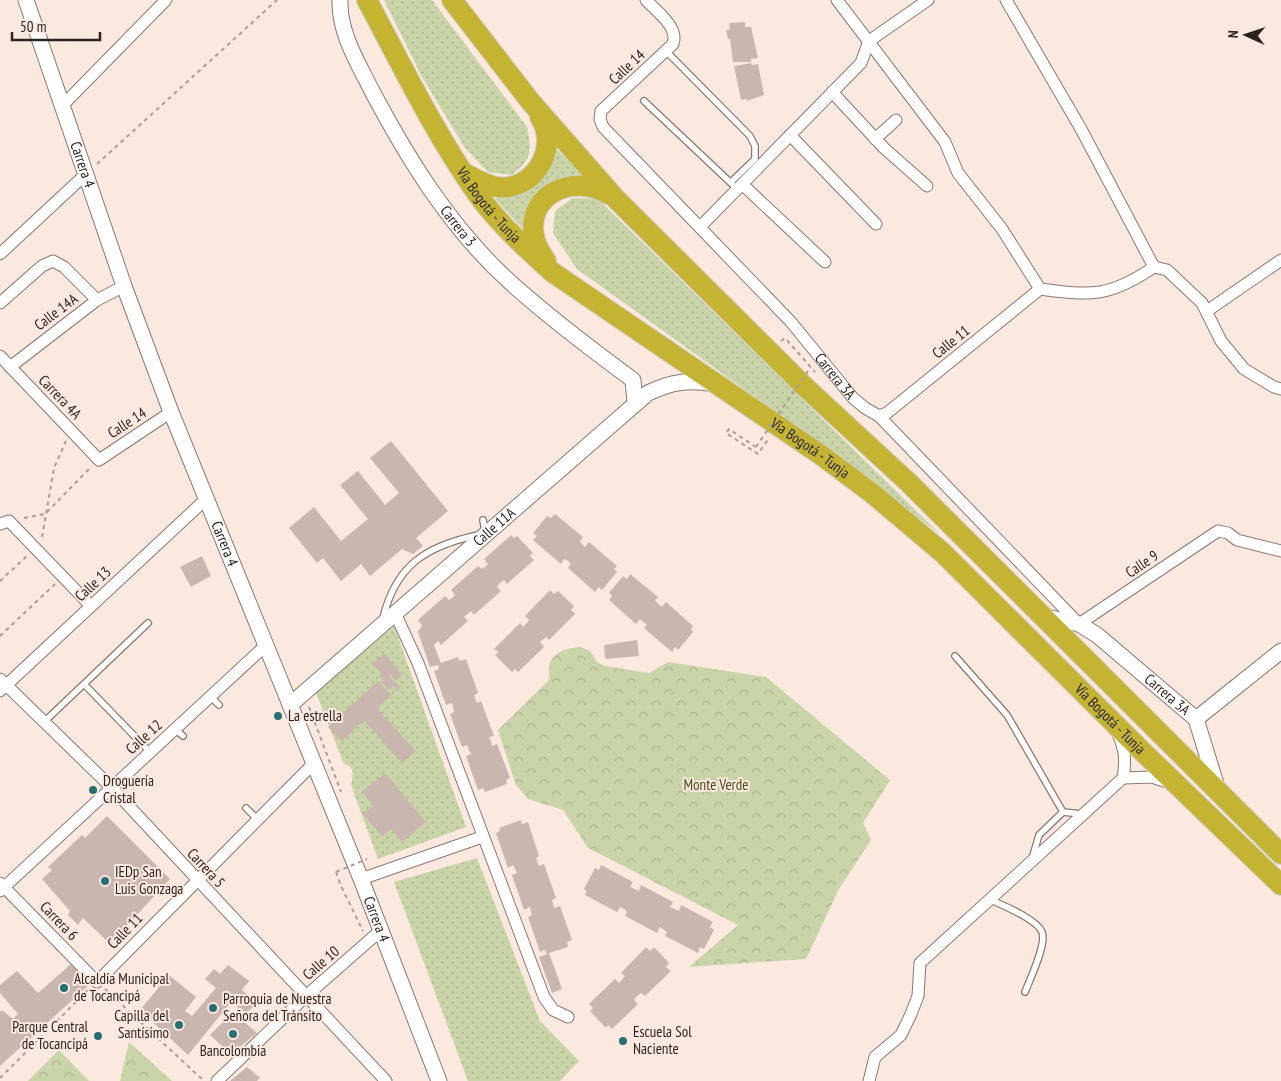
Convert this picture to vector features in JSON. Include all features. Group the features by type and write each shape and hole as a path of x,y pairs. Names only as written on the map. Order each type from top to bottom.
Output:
{"highway":[{"name":"Vía Bogotá - Tunja","path":"367,0 424,109 479,196 513,235 552,272 778,426 872,494 943,553 1178,786 1281,885"},
{"name":"Vía Bogotá - Tunja","path":"452,0 530,101 616,199 804,386 909,483 1281,854"},
{"path":"464,173 497,187 513,186 527,179 539,168 546,154 548,138 544,123 530,101"},
{"path":"552,272 535,240 534,222 540,206 552,193 567,186 584,184 601,190 616,199"}],"street":[{"name":"Carrera 4","path":"26,0 124,286 171,412 314,763 360,862 361,879 439,1081"},
{"path":"62,106 166,0"},
{"name":"Carrera 3","path":"340,0 344,29 351,51 402,147 435,197 467,237 510,282 595,352 633,380 635,404"},
{"name":"Calle 14","path":"600,119 602,111 673,44 675,37 672,28 646,0"},
{"path":"837,0 945,142 958,173 1002,229 1040,289 1097,293 1124,286 1154,268 1166,270 1202,302 1221,340 1244,369 1274,387 1281,389"},
{"path":"700,227 737,185 862,63 869,41 928,0"},
{"path":"1006,0 1081,130 1154,268"},
{"path":"832,92 875,139 927,186"},
{"name":"Carrera 3A","path":"600,119 603,128 796,328 853,398 879,416 1079,624 1097,635 1196,719 1218,791"},
{"path":"875,139 896,120"},
{"path":"790,135 876,224"},
{"path":"0,254 86,174"},
{"path":"737,185 825,262"},
{"path":"1207,311 1281,260"},
{"path":"0,303 42,266 53,262 64,267 96,300"},
{"name":"Calle 14A","path":"10,367 96,300 124,286"},
{"name":"Calle 11","path":"879,416 887,413 1040,289"},
{"name":"Carrera 4A","path":"0,356 99,460"},
{"name":"Calle 11A","path":"290,705 395,613 484,527 648,393 664,385 680,381 714,384"},
{"name":"Calle 14","path":"99,460 171,412"},
{"name":"Calle 13","path":"2,685 91,606 125,570 206,499"},
{"path":"4,523 35,549 91,606"},
{"name":"Calle 9","path":"1079,624 1218,530 1223,530 1237,540 1281,551"},
{"path":"395,613 418,663 482,837 540,974 544,997 553,1010 568,1017"},
{"name":"Carrera 3A","path":"1042,616 1079,624"},
{"name":"Calle 12","path":"2,887 150,752 179,732 210,696 265,646"},
{"path":"1196,719 1281,650"},
{"name":"Carrera 5","path":"2,685 44,722 111,787 386,1081"},
{"path":"869,1081 875,1057 901,1036 911,1014 918,996 920,963 1122,778 1126,763 1124,746 1112,721"},
{"name":"Calle 11","path":"97,982 314,763"},
{"path":"1122,778 1152,777 1178,786"},
{"path":"361,879 482,837"},
{"name":"Carrera 6","path":"2,887 97,982"},
{"name":"Calle 10","path":"217,1081 306,996 380,931"}],"lane":[{"path":"644,101 737,185 755,159 755,146 750,136 666,51"},
{"path":"381,625 392,590 401,574 417,559 434,549 459,540 484,527"},
{"path":"44,722 148,623"},
{"path":"955,656 1006,715 1063,812"},
{"path":"84,684 150,752"},
{"path":"210,696 219,705"},
{"path":"246,808 257,820"},
{"path":"1063,812 1081,814"},
{"path":"1032,859 1039,836 1063,812"},
{"path":"989,899 1036,924 1043,933 1043,944 1025,992"}],"path":[{"path":"86,174 277,0"},
{"path":"778,426 758,454 726,433 729,429 756,447 808,371"},
{"path":"0,581 41,545 44,514 54,468 72,430"},
{"path":"4,523 44,514 99,460"},
{"path":"0,636 62,577"},
{"path":"304,693 342,795"},
{"path":"360,862 336,872 368,942"},
{"path":"0,1078 97,982"}],"green space":[{"path":"384,0 432,0 527,127 530,142 529,154 527,160 518,170 511,175 488,172 465,148 422,77"},
{"path":"556,149 585,176 561,180 552,185 540,200 527,233 495,199 520,194 536,186 546,173"},
{"path":"573,198 598,199 940,534 769,407 577,269 553,233 555,211"},
{"path":"394,626 466,827 378,859 351,785 353,773 350,766 344,764 316,693"},
{"name":"Monte Verde","path":"580,647 590,651 597,662 605,666 649,673 668,662 766,677 890,780 863,823 871,840 839,889 806,959 689,967 738,925 588,848 563,810 528,799 516,785 498,730 550,679 549,665 555,656 566,649"},
{"path":"477,858 540,1021 579,1061 560,1081 468,1081 394,882"},
{"path":"129,1042 172,1081 120,1081"},
{"path":"59,1050 89,1081 28,1081"}],"building":[{"path":"745,22 745,27 751,27 758,58 751,59 751,62 733,62 730,39 728,39 726,30 730,30 729,23"},
{"path":"751,63 752,65 758,64 764,95 747,101 747,99 741,100 734,66"},
{"path":"391,441 448,511 416,538 423,546 413,554 402,549 370,576 361,564 341,581 323,558 317,563 289,528 314,507 341,541 368,519 340,485 358,471 385,505 399,493 370,458"},
{"path":"555,514 583,537 580,541 585,547 589,542 617,566 614,569 617,572 602,590 599,587 595,592 568,568 571,564 568,561 564,559 561,564 533,540 537,536 533,533 547,516 551,518"},
{"path":"511,535 514,538 517,536 533,553 530,556 534,560 507,584 504,580 500,583 497,587 501,591 474,615 471,611 464,617 468,621 441,645 438,641 434,645 441,663 458,657 460,661 466,659 478,693 474,695 475,698 477,703 481,701 494,736 489,737 492,746 497,744 510,778 506,780 507,784 485,792 483,788 478,790 466,756 471,754 467,745 462,747 450,714 454,712 452,703 446,705 434,671 439,669 438,665 430,667 418,632 422,625 418,620 445,596 449,600 452,598 455,595 451,590 478,566 482,569 485,567 488,564 484,559"},
{"path":"202,556 211,576 191,587 180,567"},
{"path":"630,574 658,597 655,601 662,607 666,602 693,626 691,629 693,632 678,650 675,647 672,652 644,628 647,625 640,619 636,624 609,600 612,596 609,593 623,576 627,579"},
{"path":"550,590 554,594 558,591 574,606 571,610 575,614 549,640 546,637 540,642 544,647 518,672 515,669 512,672 495,655 499,652 494,649 520,623 523,627 527,623 529,620 525,616"},
{"path":"637,640 639,656 605,659 604,645"},
{"path":"384,653 402,675 396,681 391,675 389,677 401,687 397,691 393,686 389,690 382,682 384,681 379,675 381,673 372,664"},
{"path":"378,681 391,695 377,708 416,751 402,763 364,720 342,741 328,727"},
{"path":"385,773 426,822 402,842 391,829 382,837 363,814 373,806 362,792"},
{"name":"IEDp San Luis Gonzaga","path":"107,816 170,879 110,944 83,918 78,925 68,915 70,911 42,879 52,870 48,867 82,835 85,838"},
{"path":"521,820 522,824 528,822 539,856 536,858 539,866 544,864 556,898 552,900 554,908 560,906 572,940 567,942 568,947 549,953 562,989 552,993 539,957 547,954 545,950 540,952 528,917 532,915 530,907 524,910 512,875 517,873 513,865 508,868 496,833 500,831 499,828"},
{"path":"601,865 633,882 630,887 639,891 641,885 673,902 670,907 679,911 681,905 713,922 710,927 714,930 704,949 700,947 698,953 665,936 667,932 660,927 657,933 625,916 627,911 624,909 620,907 617,912 585,895 587,891 584,889 595,868 599,870"},
{"path":"646,947 650,951 654,947 669,963 666,967 671,971 645,996 641,993 637,996 634,1000 638,1004 612,1029 608,1025 606,1028 590,1011 593,1008 589,1004 615,979 619,983 625,976 621,973"},
{"path":"71,964 90,984 0,1066 0,1012 2,1010 13,1019 18,1014 0,993 0,985 17,971 38,993"},
{"path":"228,965 249,981 242,990 257,1002 246,1014 231,1002 188,1055 140,1010 169,975 196,997 185,1011 192,1016 216,988 205,979 214,969 220,974"},
{"name":"Bancolombia","path":"233,1012 257,1033 231,1054 210,1035"},
{"path":"247,1067 260,1078 257,1081 230,1081"}],"place":[{"name":"La estrella","path":"278,716"},
{"name":"Droguería Cristal","path":"93,790"},
{"name":"IEDp San Luis Gonzaga","path":"105,881"},
{"name":"Alcaldía Municipal de Tocancipá","path":"64,988"},
{"name":"Parroquia de Nuestra Señora del Tránsito","path":"213,1008"},
{"name":"Capilla del Santísimo","path":"179,1025"},
{"name":"Bancolombia","path":"233,1034"},
{"name":"Parque Central de Tocancipá","path":"98,1036"},
{"name":"Escuela Sol Naciente","path":"623,1041"}]}
